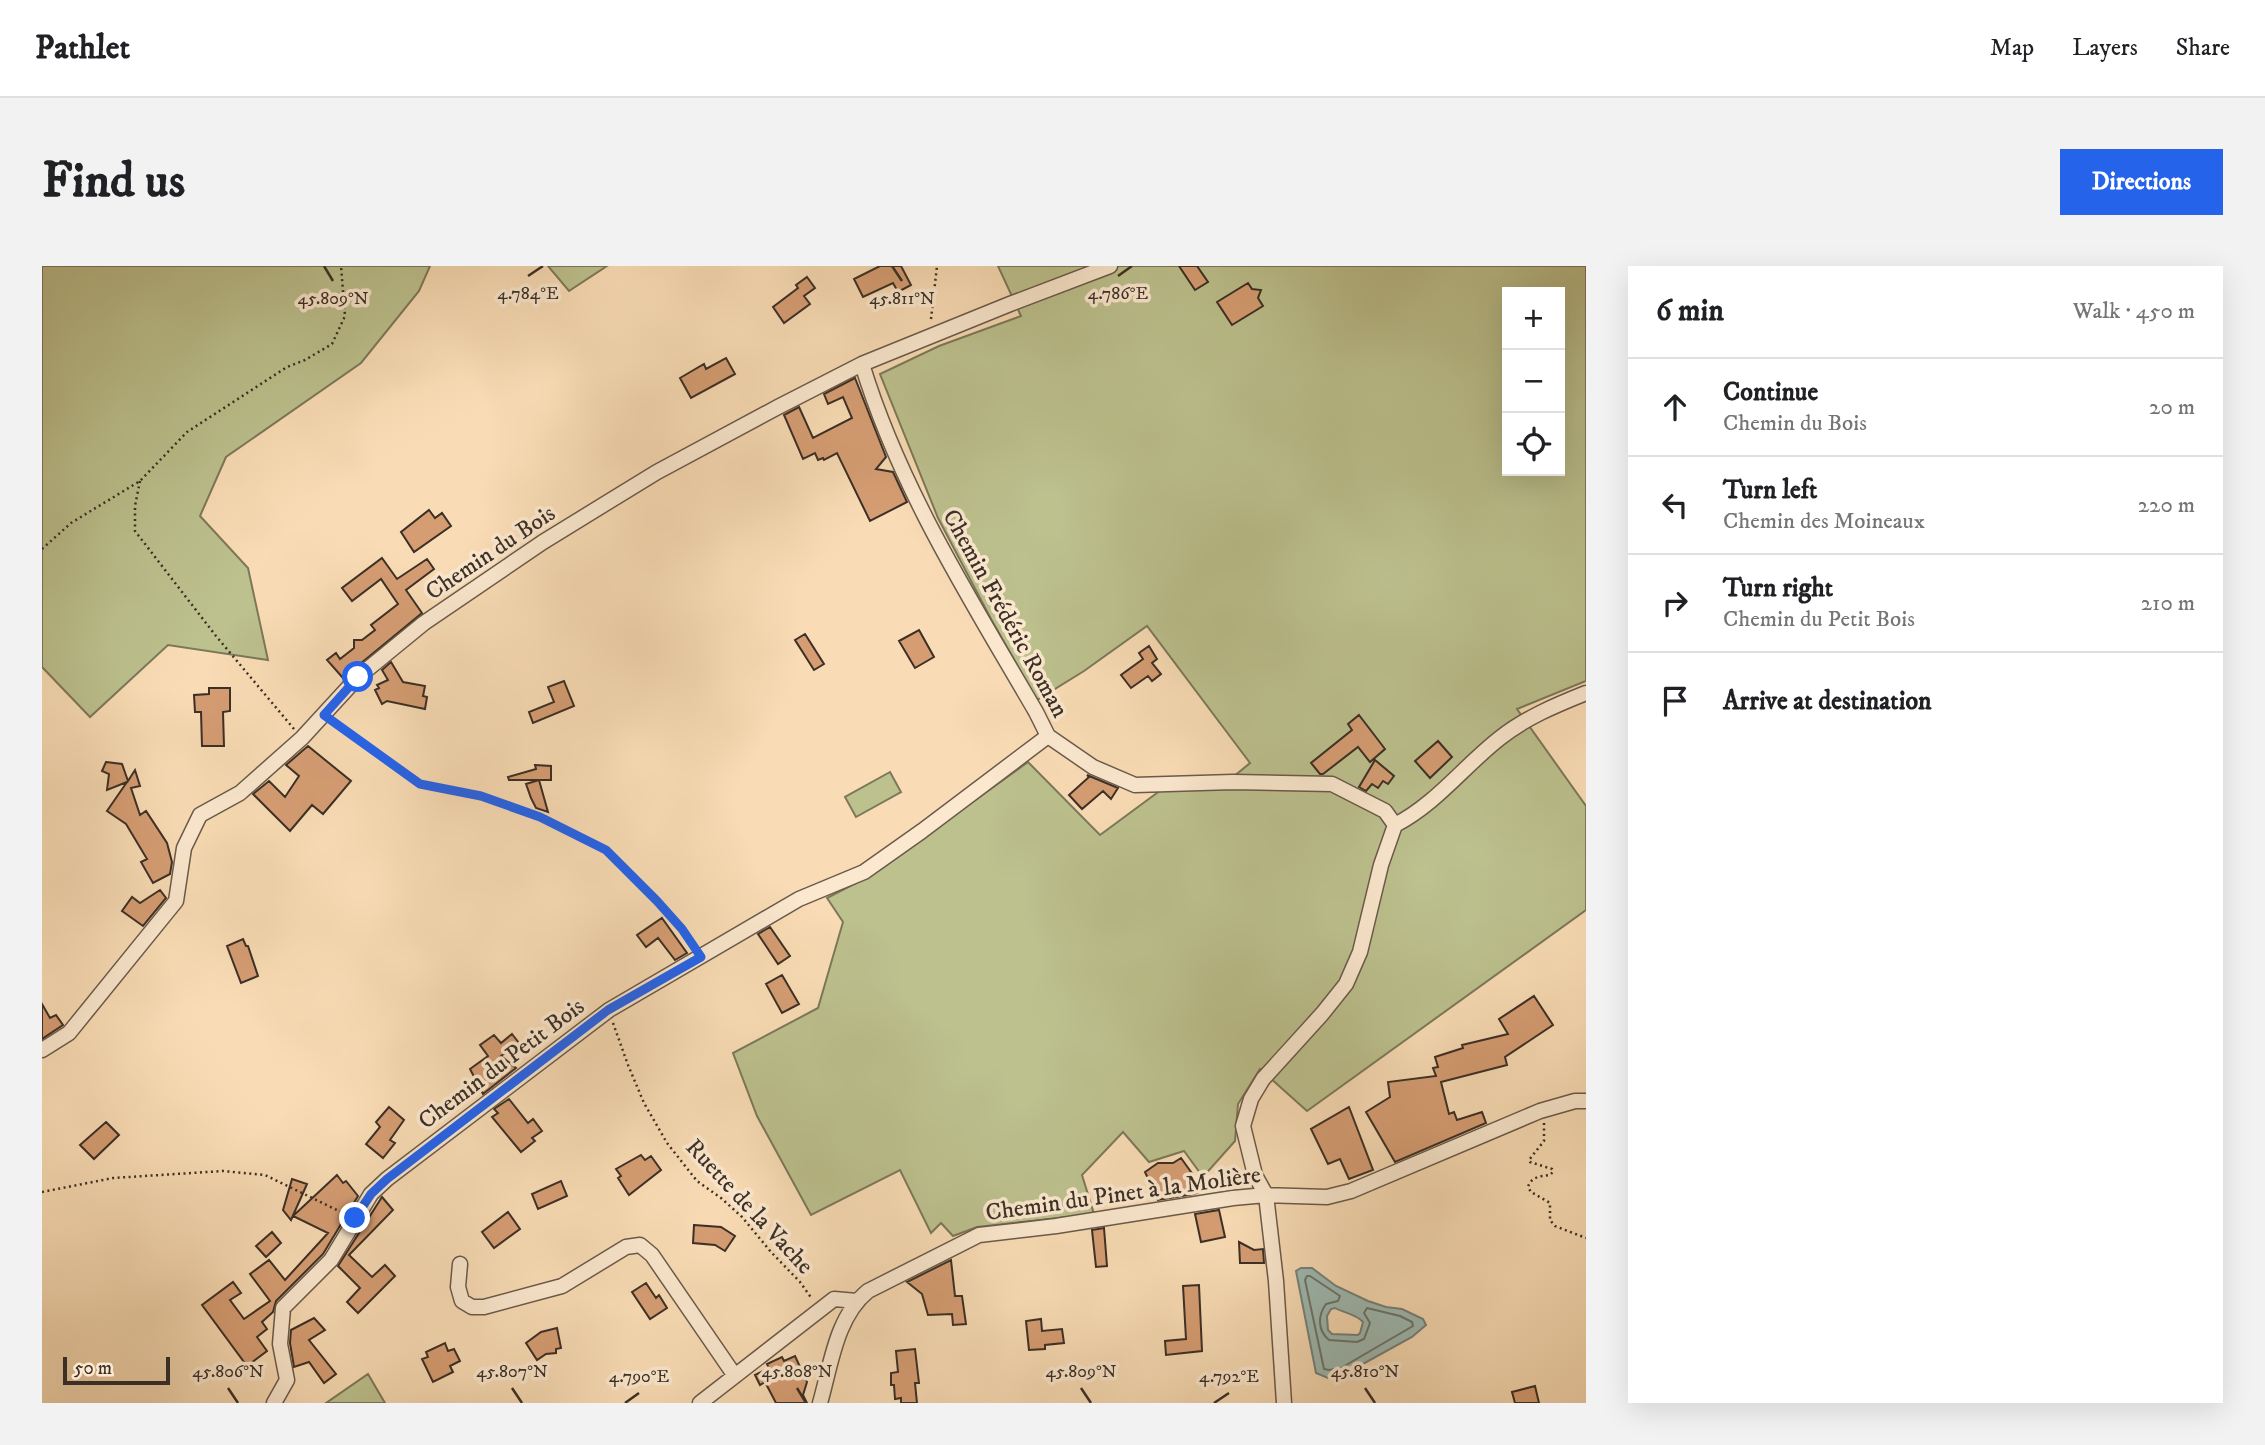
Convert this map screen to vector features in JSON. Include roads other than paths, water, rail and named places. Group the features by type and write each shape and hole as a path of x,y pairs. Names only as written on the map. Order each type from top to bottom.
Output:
{"street":[{"name":"Chemin du Bois","path":"42,1050 69,1032 176,901 184,848 200,815 240,793 302,738 358,677 424,623 543,542 657,472 862,365 1110,266"},
{"name":"Chemin Frédéric Roman","path":"862,365 875,406 933,535 1048,736 1093,767 1135,786 1233,782 1332,784 1385,811 1395,825"},
{"path":"1284,1403 1276,1281 1266,1195 1255,1175 1243,1126 1251,1099 1263,1079 1346,984 1360,952 1381,865 1395,825 1414,815 1501,737 1546,709 1586,692"},
{"name":"Chemin du Petit Bois","path":"274,1403 287,1380 281,1344 283,1308 331,1260 371,1194 387,1179 608,1010 799,899 864,872 1048,736"},
{"name":"Chemin du Pinet à la Molière","path":"700,1403 834,1299 857,1301 869,1291 979,1235 1266,1195 1328,1197 1351,1191 1539,1111 1575,1101 1586,1101"},
{"path":"460,1264 457,1287 462,1301 472,1307 484,1307 562,1286 626,1247 640,1245 652,1255 734,1376"},
{"path":"820,1403 841,1329 857,1301"}],"water":[{"path":"1312,1268 1336,1286 1368,1301 1402,1309 1423,1319 1426,1325 1412,1337 1343,1375 1328,1378 1316,1373 1296,1271","holes":["1335,1308 1363,1322 1358,1335 1332,1334 1328,1330 1327,1316 1331,1309"]}]}
